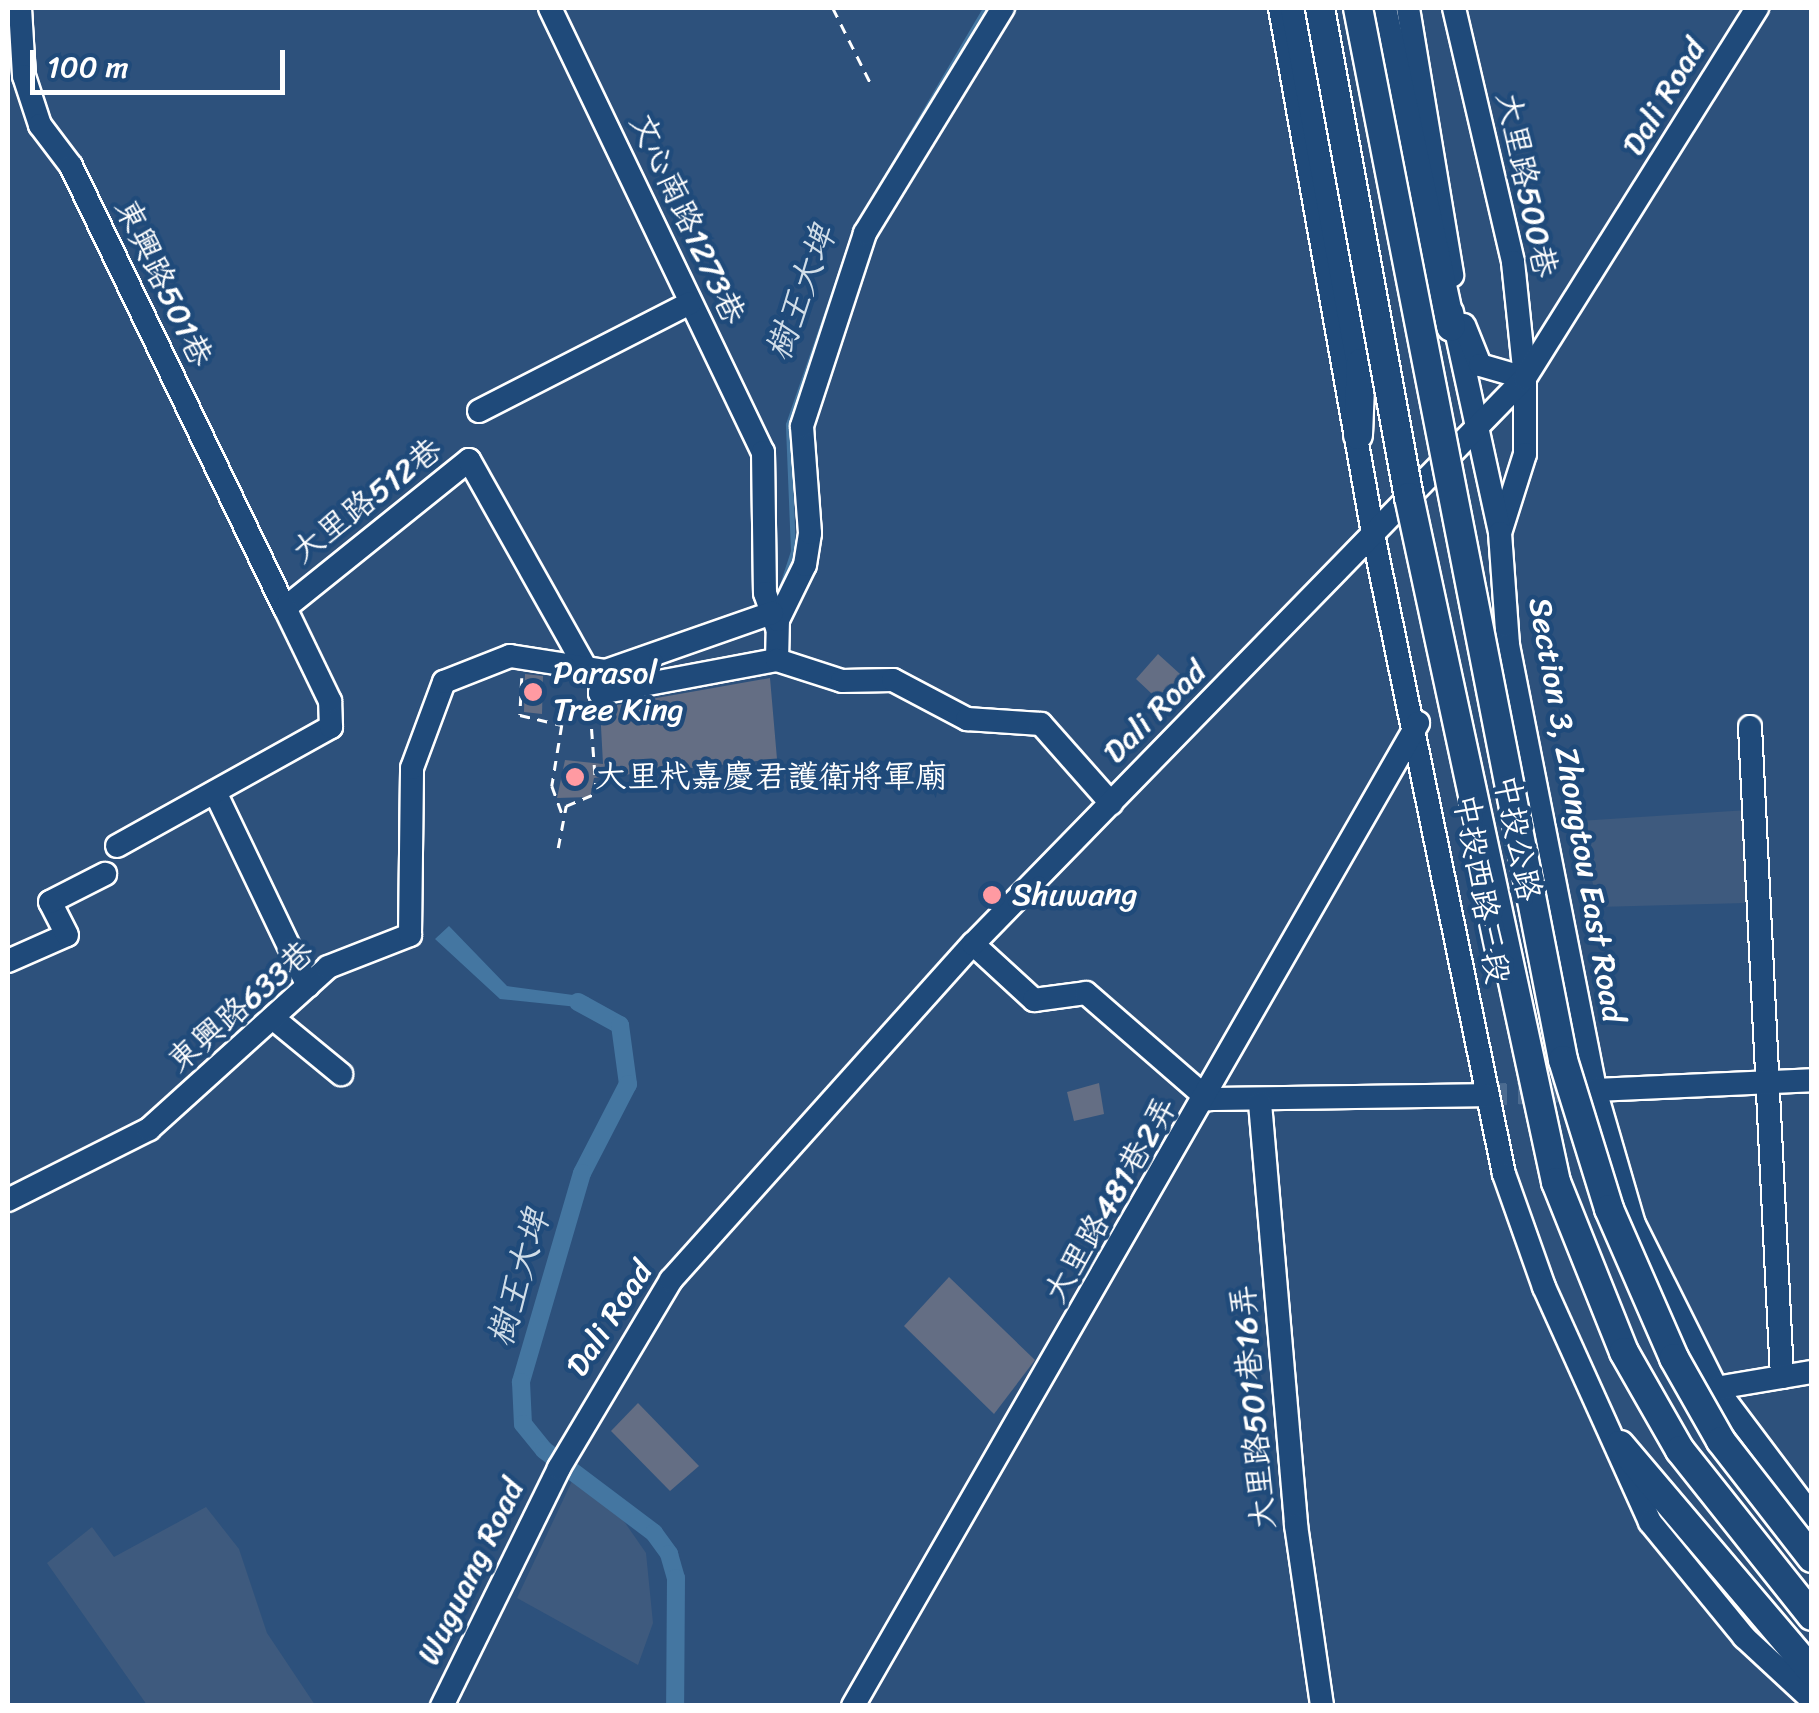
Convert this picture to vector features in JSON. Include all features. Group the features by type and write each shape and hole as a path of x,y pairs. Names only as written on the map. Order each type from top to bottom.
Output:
{"main road":[{"path":"1294,8 1361,363 1358,435"},
{"name":"中投公路","path":"1320,8 1409,497 1556,1182 1624,1352 1680,1450 1812,1616"},
{"name":"中投公路","path":"1358,8 1563,1060 1609,1210 1681,1372 1750,1482 1812,1558"},
{"path":"1382,8 1451,327"},
{"path":"1620,1444 1812,1671"}],"street":[{"name":"東興路501巷","path":"20,8 24,76 40,125 71,166 272,583"},
{"name":"文心南路1273巷","path":"550,8 764,452 774,627"},
{"path":"774,627 810,533 802,426 864,233 1003,8"},
{"name":"中投西路三段","path":"1280,8 1374,539 1418,723 1485,1095 1544,1288 1620,1444 1650,1522 1744,1636 1812,1700"},
{"name":"Section 3, Zhongtou East Road","path":"1408,8 1452,277 1451,327 1500,533 1508,645 1595,1090 1634,1224 1716,1388 1812,1516"},
{"name":"大里路500巷","path":"1454,8 1513,262 1525,378 1526,454 1500,533"},
{"name":"Dali Road","path":"559,1468 671,1280 973,944 1374,539 1525,378 1757,8"},
{"path":"1452,277 1480,365 1525,378"},
{"path":"479,411 690,303"},
{"name":"大里路512巷","path":"272,583 285,608 469,460 597,676"},
{"path":"116,846 331,727 335,716 285,608"},
{"path":"597,676 774,627"},
{"path":"597,676 774,627"},
{"path":"774,627 842,681 893,680 967,719 1041,724 1110,803"},
{"name":"東興路633巷","path":"10,1192 150,1129 328,967 410,935 412,768 421,727 444,682 476,664 526,657 597,676"},
{"name":"大里路481巷2弄","path":"853,1706 1208,1099 1418,723"},
{"path":"1750,726 1782,1377"},
{"path":"215,792 308,986"},
{"path":"8,961 67,935 50,902 105,874"},
{"path":"973,944 1034,1000 1086,993 1208,1099 1260,1102 1485,1095"},
{"path":"274,1019 341,1074"},
{"path":"1595,1090 1812,1080"},
{"name":"大里路501巷16弄","path":"1260,1102 1296,1525 1322,1706"},
{"path":"1716,1388 1812,1372"},
{"name":"Wuguang Road","path":"442,1706 559,1468"}],"path":[{"path":"832,8 872,86"},
{"path":"526,657 520,714 562,725 552,786 562,813 558,848"},
{"path":"562,813 596,792 590,711 597,676"}],"shaded area":[{"path":"1748,810 1745,903 1598,907 1579,821"},
{"path":"449,926 507,986 588,997 597,1009 500,999 435,939"},
{"path":"572,1481 619,1514 646,1553 653,1623 638,1665 517,1598"},
{"path":"206,1507 239,1549 267,1633 315,1705 147,1705 47,1563 92,1527 114,1557"}],"building":[{"path":"1158,654 1190,683 1167,708 1136,679"},
{"name":"Parasol Tree King","path":"525,674 543,676 542,714 524,712"},
{"path":"770,678 777,759 594,778 590,797 557,798 565,760 603,764 600,708"},
{"path":"1099,1083 1104,1114 1074,1121 1067,1092"},
{"path":"949,1277 1035,1360 994,1414 904,1326"},
{"path":"638,1403 699,1466 670,1491 611,1431"}],"waterway":[{"name":"樹王大埤","path":"865,212 985,8"},
{"name":"樹王大埤","path":"780,591 793,551 788,424 850,244"},
{"name":"樹王大埤","path":"578,1002 620,1025 628,1084 582,1173 521,1382 523,1424 544,1450 654,1533 669,1554 676,1578 675,1706"}],"tunnel":[{"path":"1485,1095 1586,1090"}],"place":[{"name":"Parasol Tree King","path":"533,692"},
{"name":"大里杙嘉慶君護衛將軍廟","path":"575,777"},
{"name":"Shuwang","path":"992,895"}]}
